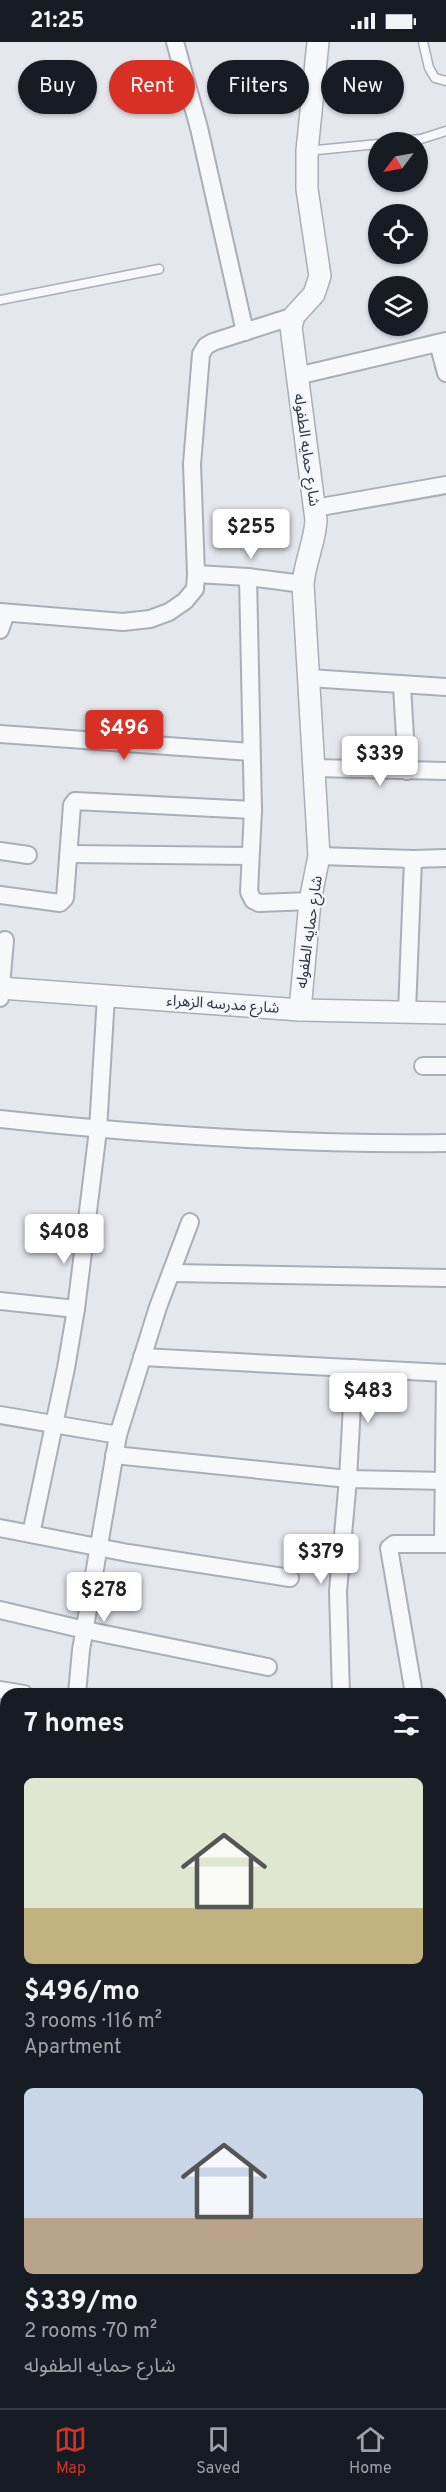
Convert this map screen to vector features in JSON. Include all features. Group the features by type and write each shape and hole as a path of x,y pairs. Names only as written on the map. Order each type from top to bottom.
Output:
{"street":[{"path":"175,42 199,128 245,332"},
{"path":"0,630 3,613 123,622 150,619 169,612 185,601 195,589 192,464 201,354 206,346 213,342 294,316 314,294 320,276 307,189 307,151 318,42"},
{"name":"شارع حمايه الطفوله","path":"294,316 291,337 315,508 316,532 304,570 303,584 319,856 310,901 300,1010"},
{"path":"297,376 442,342 446,373"},
{"path":"315,508 446,485"},
{"path":"196,574 248,577 303,584"},
{"path":"248,577 253,810 249,892 253,900 259,903 310,901"},
{"path":"309,678 402,686 446,687"},
{"path":"402,686 407,771"},
{"path":"0,734 251,752"},
{"path":"314,768 446,771"},
{"path":"0,895 60,903 66,898 72,805 75,801 253,810"},
{"path":"0,850 28,855"},
{"path":"70,854 249,856"},
{"path":"319,856 446,858"},
{"path":"407,1012 413,859"},
{"path":"0,991 5,940"},
{"name":"شارع مدرسه الزهراء","path":"0,991 300,1010 446,1013"},
{"path":"31,1534 76,1309 98,1130 106,996"},
{"path":"423,1066 446,1066"},
{"path":"0,1119 98,1130 369,1144 446,1143"},
{"path":"78,1688 85,1630 118,1435 142,1357 190,1222"},
{"path":"171,1273 446,1278"},
{"path":"0,1301 76,1309"},
{"path":"142,1357 445,1372 445,1544 394,1544 389,1548 413,1688"},
{"path":"341,1688 338,1591 348,1479 354,1368"},
{"path":"0,1415 118,1435"},
{"path":"114,1455 348,1479 446,1481"},
{"path":"0,1528 100,1548 290,1578"},
{"path":"0,1610 85,1630 268,1667"}],"lane":[{"path":"423,42 429,68 435,78 446,81"},
{"path":"428,137 446,131"},
{"path":"307,151 368,145"},
{"path":"0,300 159,269"}]}
